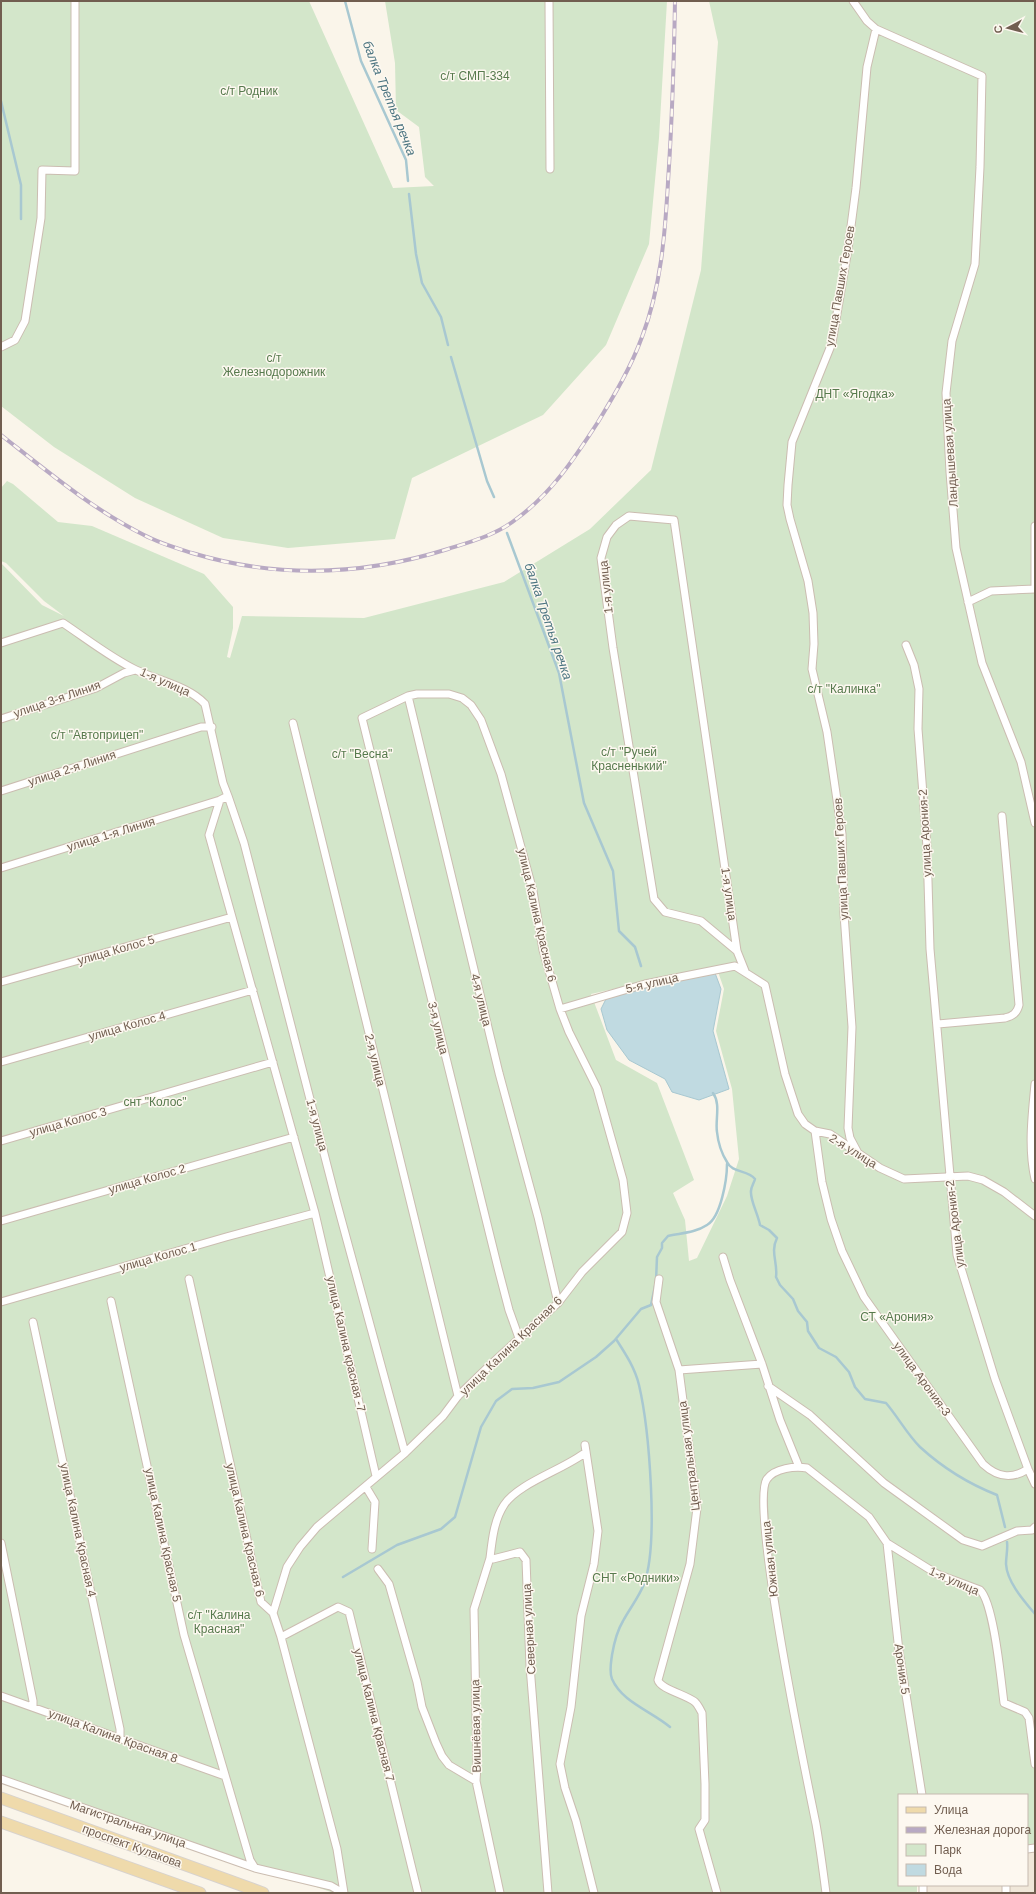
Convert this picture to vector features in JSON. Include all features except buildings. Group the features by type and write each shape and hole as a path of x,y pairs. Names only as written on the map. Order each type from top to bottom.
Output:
{"main road":[{"name":"проспект Кулакова","path":"1,1798 263,1893"},
{"name":"проспект Кулакова","path":"1,1822 200,1893"}],"street":[{"path":"1,347 15,340 25,321 41,218 42,170 75,171 75,1"},
{"path":"549,1 550,169"},
{"path":"853,1 867,21 876,29"},
{"name":"Ландышевая улица","path":"876,29 982,76 980,167 975,264 952,341 946,393 950,472 956,548 982,663 1020,762 1035,823"},
{"name":"улица Павших Героев","path":"858,1153 850,1138 848,1128 852,1027 844,914 842,834 827,732 812,669 814,613 808,581 790,519 787,498 792,442 832,342 848,249 856,188 867,67 876,29"},
{"name":"1-я улица","path":"738,951 701,921 665,912 654,899 613,648 601,558 607,537 616,525 629,516 674,520 738,951 745,971"},
{"path":"968,602 991,591 1035,589 1035,526"},
{"name":"1-я улица","path":"1,643 63,623 135,670 200,698 205,704 212,727 223,783 244,843 336,1200 405,1453"},
{"name":"улица Арония-2","path":"906,645 914,666 919,689 918,729 926,847 930,949 938,1024 945,1137 959,1268 995,1379 1028,1469 1035,1484"},
{"name":"улица 3-я Линия","path":"1,719 96,688 124,673 135,670"},
{"name":"улица Калина Красная 6","path":"273,1614 287,1567 300,1547 328,1517 366,1487 376,1476 405,1453 443,1416 458,1396 558,1303 582,1272 622,1232 627,1213 623,1180 597,1088 569,1032 560,1009 543,950 533,891 503,781 482,720 471,705 462,698 449,694 417,694 408,696"},
{"name":"3-я улица","path":"408,696 362,718 498,1268 509,1310 519,1338"},
{"name":"4-я улица","path":"408,696 499,1073 538,1217 558,1303"},
{"name":"2-я улица","path":"293,723 458,1396"},
{"name":"улица 2-я Линия","path":"1,791 201,726 212,727"},
{"path":"228,796 220,800 209,835 315,1213"},
{"name":"улица 1-я Линия","path":"1,868 220,800"},
{"path":"938,1024 1005,1018 1013,1016 1019,1005 1002,816"},
{"name":"улица Колос 5","path":"1,982 232,917"},
{"name":"5-я улица","path":"560,1009 645,984 735,966 745,971"},
{"name":"2-я улица","path":"745,971 765,985 785,1074 796,1108 805,1124 816,1131 830,1134 880,1168 904,1179 968,1176 983,1180 1004,1192 1035,1216"},
{"name":"улица Колос 4","path":"1,1062 253,990"},
{"name":"улица Колос 3","path":"1,1141 273,1062"},
{"path":"1035,1084 1032,1119 1032,1163 1035,1179"},
{"name":"улица Арония-3","path":"816,1131 822,1182 831,1219 842,1251 864,1297 983,1464 992,1472 1001,1476 1013,1476 1028,1469"},
{"name":"улица Колос 2","path":"1,1221 294,1137"},
{"name":"улица Колос 1","path":"1,1302 218,1239 315,1213"},
{"name":"улица Калина красная -7","path":"315,1213 376,1476"},
{"path":"723,1257 730,1280 762,1364 780,1420 798,1463"},
{"name":"улица Калина Красная 6","path":"190,1278 261,1602 273,1614 281,1637 337,1849 343,1893"},
{"name":"Центральная улица","path":"659,1279 656,1302 679,1370 697,1508 690,1564 658,1680 661,1686 686,1696 696,1703 702,1713 705,1820 699,1828 717,1893"},
{"name":"улица Калина Красная 5","path":"111,1301 184,1635 250,1860 255,1868"},
{"name":"улица Калина Красная 4","path":"33,1322 120,1729 120,1738"},
{"path":"679,1370 762,1364"},
{"path":"768,1386 810,1415 884,1483 963,1540 982,1546 1017,1531 1032,1530 1035,1527"},
{"path":"490,1558 490,1548 500,1513 509,1498 543,1477 578,1459 586,1448 598,1531 594,1564 581,1616 571,1707 560,1764 565,1788 576,1821 594,1893"},
{"name":"1-я улица","path":"798,1463 807,1468 869,1517 887,1543 937,1574 980,1590 985,1594 991,1616 1004,1703 1025,1712 1029,1718 1035,1764"},
{"name":"Южная улица","path":"798,1463 767,1479 764,1488 764,1500 772,1582 784,1658 816,1826 826,1893"},
{"path":"366,1487 375,1502 372,1549"},
{"path":"1,1543 33,1707"},
{"name":"Арония 5","path":"887,1543 899,1651 922,1794"},
{"name":"Северная улица","path":"490,1558 493,1559 520,1552 526,1560 530,1666 548,1893"},
{"name":"Вишнёвая улица","path":"490,1558 474,1609 476,1781 500,1893"},
{"path":"378,1569 390,1584 417,1682 422,1707 442,1756 449,1765 476,1781"},
{"name":"улица Калина Красная 7","path":"281,1637 338,1607 348,1612 418,1893"},
{"name":"улица Калина Красная 8","path":"1,1696 225,1776"},
{"name":"Магистральная улица","path":"1,1779 255,1868 331,1886 343,1893"}],"shaded area":[{"path":"1035,1850 1035,1893 927,1893 927,1886 1028,1886 1028,1851"}],"green space":[{"name":"с/т Железнодорожник","path":"1,1 309,1 393,188 434,186 425,177 419,127 396,110 395,63 385,1 667,1 659,138 649,244 606,345 543,415 412,478 395,539 288,548 223,538 135,498 54,447 1,406"},
{"path":"709,1 1035,1 1035,1845 1028,1846 1028,1794 898,1794 898,1886 917,1886 917,1893 334,1893 1,1781 1,563 42,605 64,616 44,601 6,563 1,561 1,488 7,481 13,484 58,522 92,526 204,574 233,607 233,628 227,657 230,658 242,616 364,618 504,582 590,529 651,470 701,270 718,42","holes":["716,966 724,989 716,1031 732,1089 739,1159 727,1196 697,1258 689,1261 685,1220 673,1193 694,1180 657,1083 616,1060 591,994"]}],"water":[{"path":"715,973 721,989 713,1031 729,1089 699,1100 672,1092 665,1079 629,1060 607,1030 601,1009 606,999 655,985"}],"waterway":[{"name":"балка Третья речка","path":"345,1 361,61 406,160 408,181"},
{"path":"1,101 21,185 21,219"},
{"name":"балка Третья речка","path":"409,194 416,254 422,283 441,317 448,345"},
{"name":"балка Третья речка","path":"451,357 487,481 494,497"},
{"name":"балка Третья речка","path":"507,533 559,673 584,803 613,871 619,931 635,947 641,966"},
{"name":"балка Третья речка","path":"713,1093 717,1102 717,1132 722,1152 729,1166 748,1174 755,1179 751,1188 751,1195 760,1225 769,1230 777,1238 774,1248 776,1277 780,1285 793,1299 798,1311 807,1322 808,1331 819,1348 836,1357 849,1372 855,1387 865,1399 886,1403 915,1442 929,1455 957,1475 976,1486 997,1495 1005,1527"},
{"path":"656,1281 657,1257 662,1248 662,1243 668,1236 702,1228 712,1221 722,1197 726,1179 727,1164"},
{"path":"343,1577 397,1545 441,1529 455,1517 481,1427 496,1401 512,1389 533,1388 559,1382 596,1357 614,1341 641,1309 651,1305 655,1286"},
{"path":"616,1339 626,1355 637,1379 643,1404 649,1456 652,1515 649,1566 640,1593 617,1633 610,1667 612,1679 623,1694 638,1706 670,1727"},
{"name":"балка Третья речка","path":"1007,1542 1006,1564 1009,1578 1035,1614"}],"railway":[{"path":"1,435 53,476 88,501 125,525 144,535 192,553 256,567 320,571 384,565 416,558 465,544 483,538 508,525 540,499 561,475 580,449 598,422 622,380 642,337 654,299 658,280 665,222 672,114 675,1"}],"park label":[{"name":"с/т СМП-334","path":"475,76"},
{"name":"с/т Родник","path":"249,91"},
{"name":"ДНТ «Ягодка»","path":"855,394"},
{"name":"с/т \"Калинка\"","path":"844,689"},
{"name":"с/т \"Автоприцеп\"","path":"97,735"},
{"name":"с/т \"Весна\"","path":"362,754"},
{"name":"с/т \"Ручей Красненький\"","path":"629,759"},
{"name":"снт \"Колос\"","path":"155,1102"},
{"name":"СТ «Арония»","path":"897,1317"},
{"name":"СНТ «Родники»","path":"636,1578"},
{"name":"с/т \"Калина Красная\"","path":"219,1622"}]}
